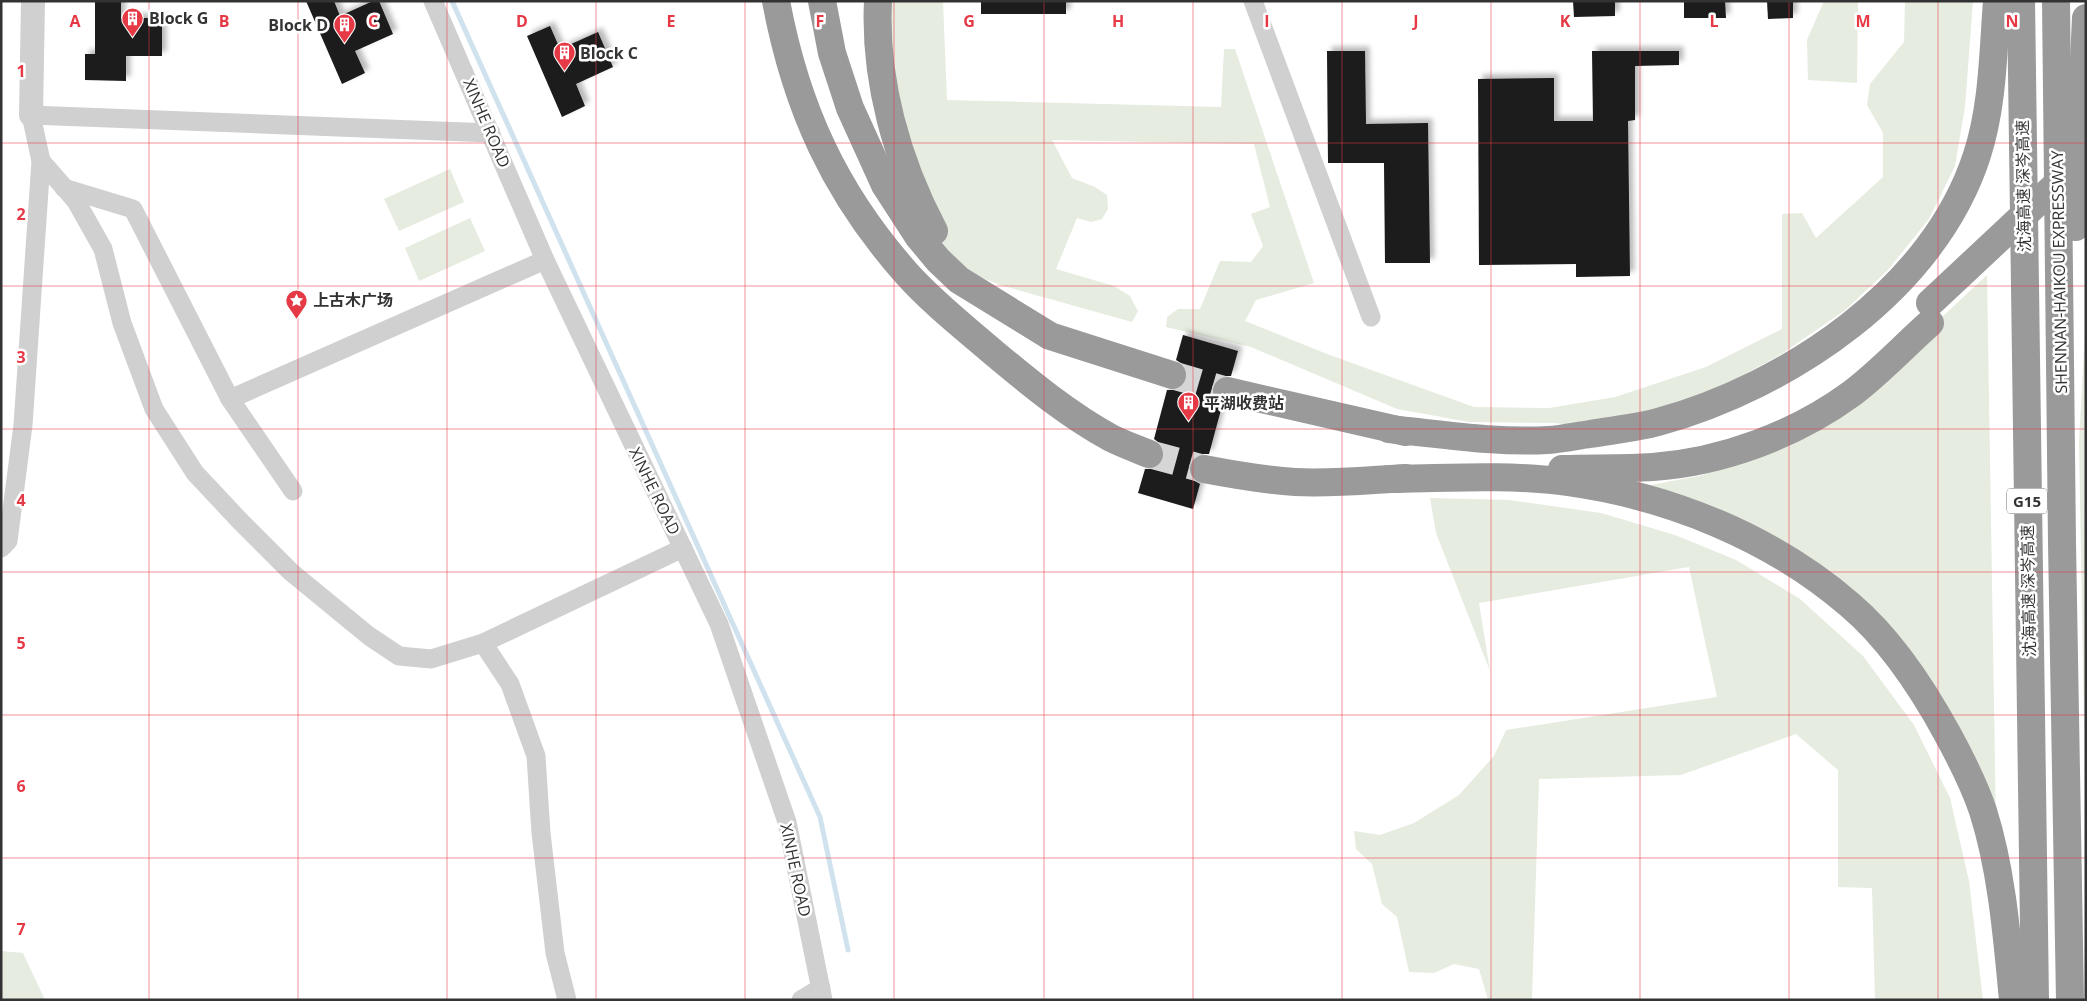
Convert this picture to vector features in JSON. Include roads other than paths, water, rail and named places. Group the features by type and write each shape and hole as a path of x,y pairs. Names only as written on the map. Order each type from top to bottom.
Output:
{"highway":[{"path":"776,1 794,78 813,128 851,203 875,236 909,276 964,327 1034,387 1112,438 1149,454"},
{"path":"804,1 815,57 833,115 870,193 903,246 925,273 1034,387"},
{"path":"822,1 832,53 850,108 886,184 918,236 938,260 959,280 1050,336 1172,375"},
{"path":"878,1 881,60 889,110 901,158 917,200 937,237 962,269 983,288 1050,336"},
{"path":"1389,429 1508,441 1550,440 1658,422 1749,388 1785,369 1837,334 1867,311 1914,265 1947,219 1965,186 1977,155 1984,128 1991,84 1997,1"},
{"name":"沈海高速 深岑高速","path":"2021,1 2035,1000"},
{"name":"SHENNAN-HAIKOU EXPRESSWAY","path":"2056,1 2062,543"},
{"path":"2062,543 2086,18"},
{"path":"1204,469 1250,478 1297,482 1343,482 1581,468 1653,467 1688,462 1733,451 1808,421 1851,394 2086,157"},
{"path":"1227,391 1389,429 1510,452 1652,453 1685,448 1729,437 1802,408 1843,382 1930,313 2086,178"},
{"path":"1389,479 1531,478 1610,489 1698,515 1728,528 1770,549 1807,572 1851,606 1887,644 1920,687 1967,771 1983,811 1996,862 2013,1000"},
{"name":"G15","path":"2062,543 2070,1000"}],"street":[{"path":"1,548 8,541 23,425 41,160 31,114 33,1"},
{"name":"XINHE ROAD","path":"434,1 545,260 719,624 787,822 822,994"},
{"path":"1253,1 1371,318"},
{"path":"31,114 491,133"},
{"path":"41,160 76,201 103,249 122,323 154,409 195,474 291,572 369,636 399,656 431,659 483,643 683,548"},
{"path":"64,188 133,209 230,399 293,492"},
{"path":"230,399 545,260"},
{"path":"483,643 510,684 536,756 541,833 555,953 567,1000"},
{"path":"801,1000 822,994"}],"waterway":[{"path":"452,1 820,817 848,950"}],"tunnel":[{"path":"1172,375 1227,391"},
{"path":"1149,454 1204,469"}],"place":[{"name":"Block G","path":"133,37"},
{"name":"Block D","path":"344,44"},
{"name":"Block C","path":"564,72"},
{"name":"上古木广场","path":"297,319"},
{"name":"平湖收费站","path":"1188,422"}]}
